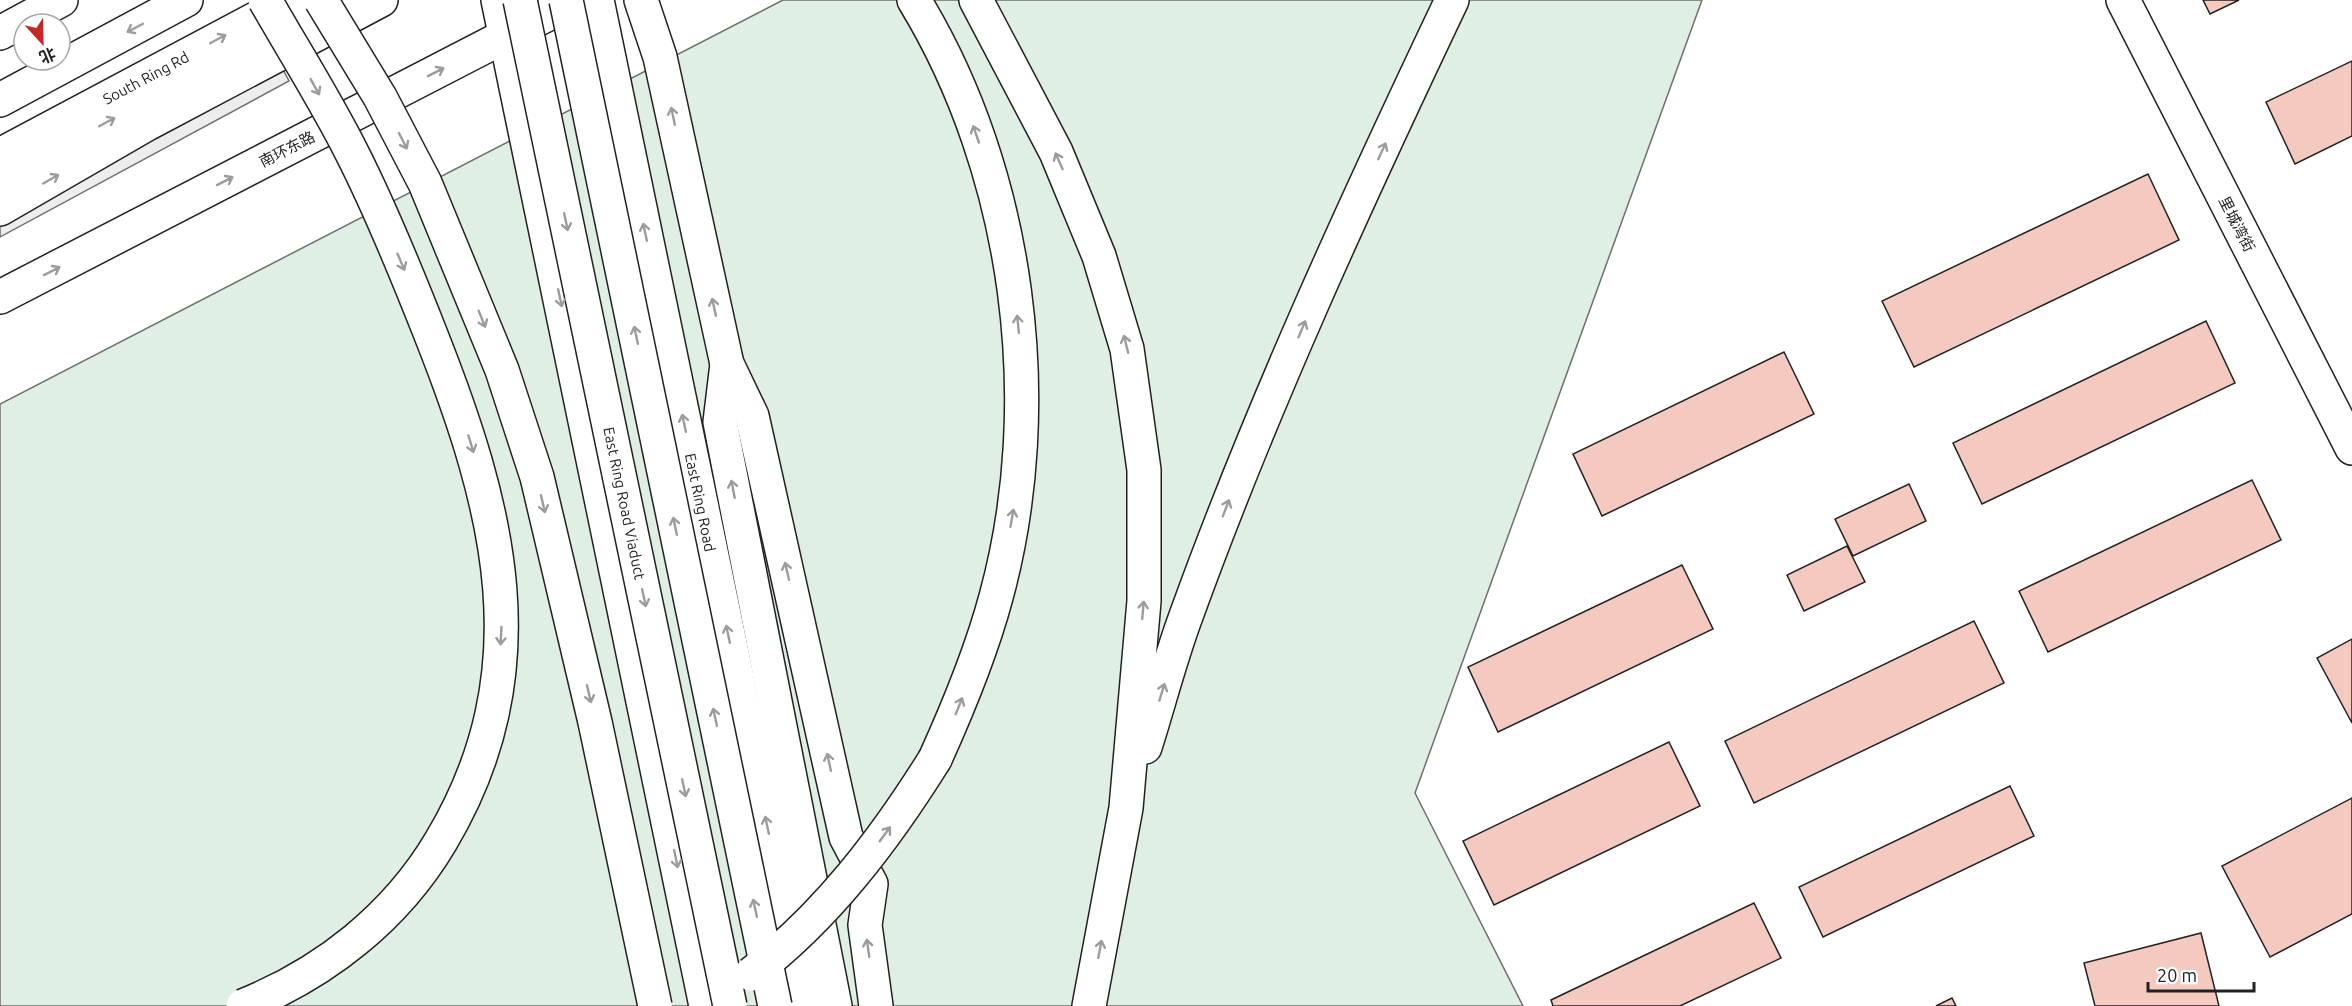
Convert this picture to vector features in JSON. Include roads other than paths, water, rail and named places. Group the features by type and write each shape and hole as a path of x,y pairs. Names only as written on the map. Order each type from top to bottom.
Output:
{"main road":[{"path":"0,33 62,0"},
{"path":"0,100 186,0"},
{"path":"243,1006 292,984 347,947 396,902 436,849 468,791 489,728 495,696 502,608 492,524 482,481 458,403 386,225 352,152 265,0"},
{"name":"South Ring Rd","path":"0,155 291,0"},
{"path":"321,0 380,97 425,183 502,370 537,477 595,722 655,1006"},
{"path":"0,179 338,0"},
{"path":"0,209 147,124 381,0"},
{"path":"498,0 707,1006 756,971 824,907 855,873 910,798 934,759 970,679 996,596 1006,553 1014,510 1021,424 1019,337 1013,283 998,208 973,124 952,74 914,0"},
{"name":"East Ring Road Viaduct","path":"520,0 730,1006"},
{"path":"566,0 775,1006"},
{"name":"南环东路","path":"0,297 575,0"},
{"name":"East Ring Road","path":"597,0 825,1004"},
{"path":"641,0 660,57 727,364 752,416 846,837 871,884 865,926 876,1006"},
{"path":"975,0 1056,152 1099,256 1127,349 1144,470 1146,528 1144,601 1126,808 1089,1006"},
{"path":"1126,808 1185,619 1233,492 1322,283 1452,0"},
{"name":"里城湾街","path":"2123,0 2352,448"},
{"path":"727,364 720,422 825,1004"}]}
